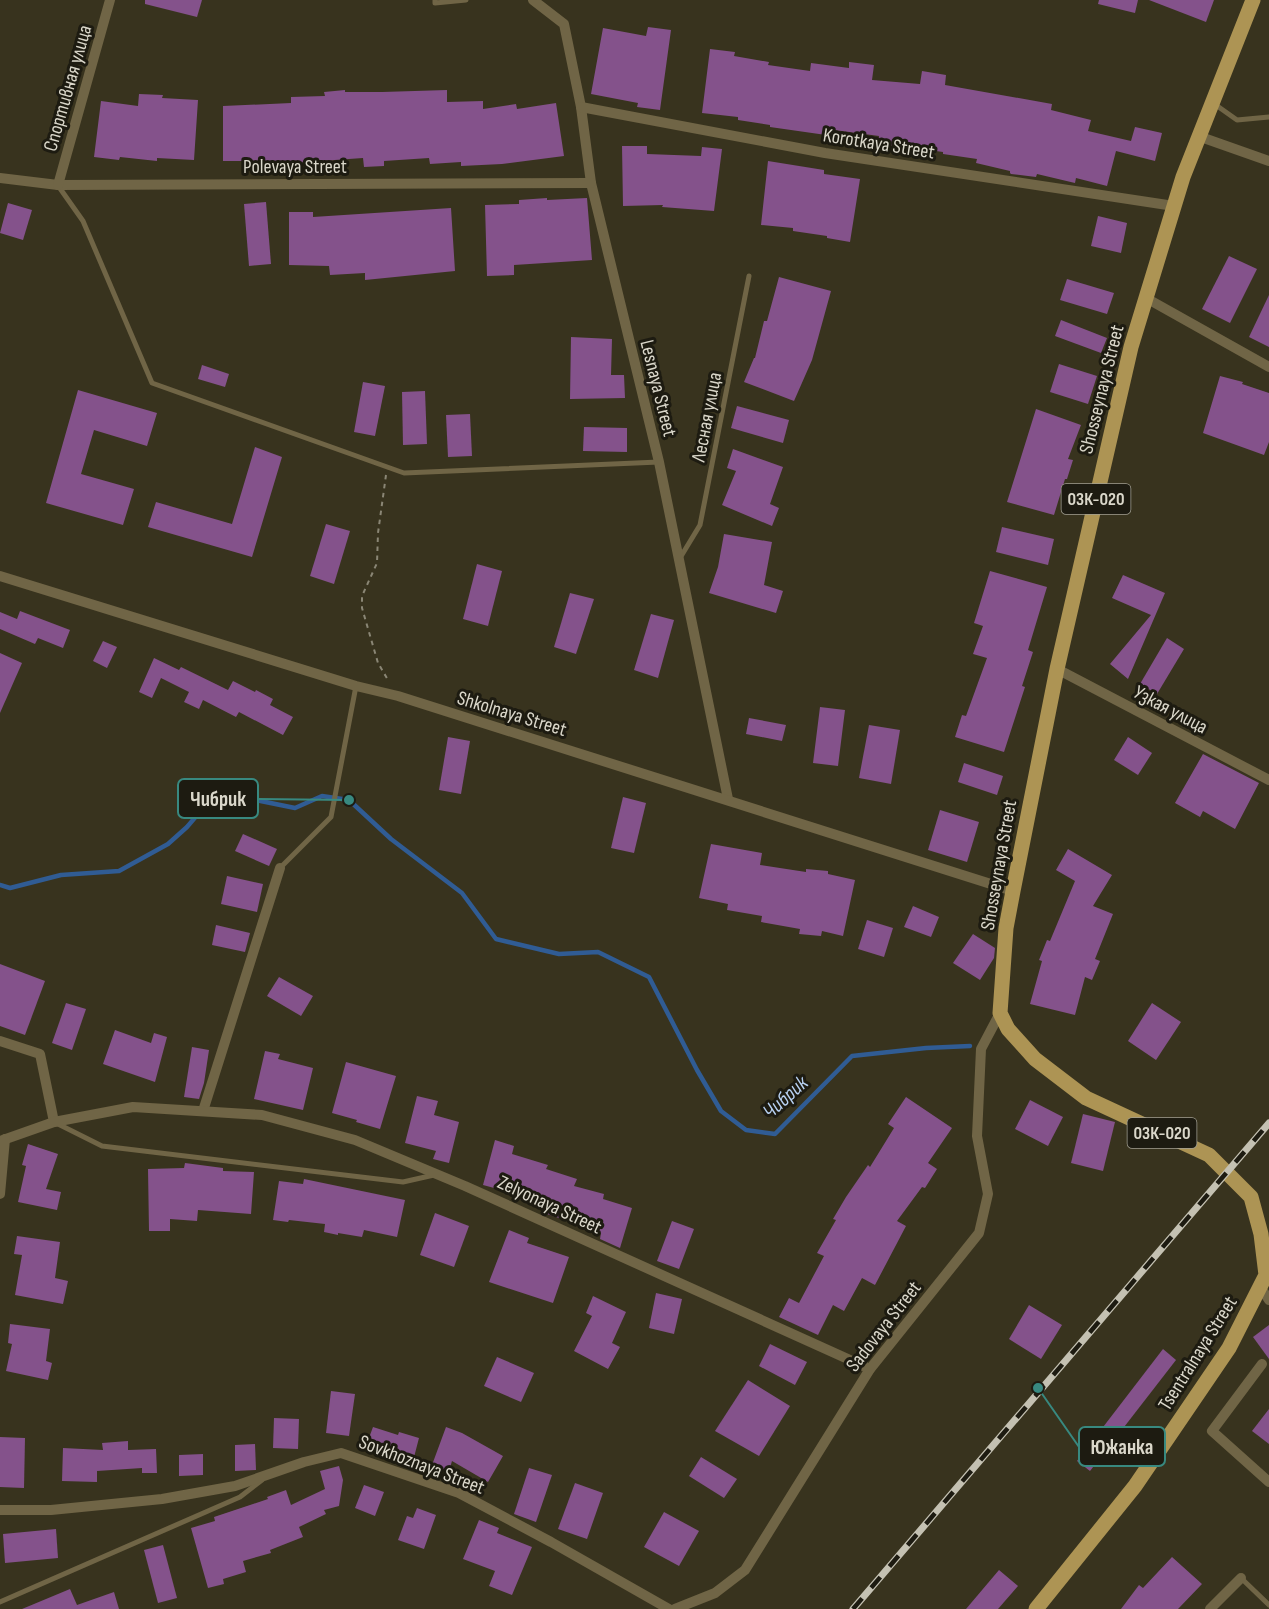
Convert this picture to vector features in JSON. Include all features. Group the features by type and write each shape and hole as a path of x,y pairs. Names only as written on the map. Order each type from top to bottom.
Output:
{"main road":[{"name":"Shosseynaya Street","path":"1000,1013 1006,927 1012,891 1057,669 1131,347 1198,136 1252,0"},
{"name":"03К-020","path":"1000,1013 1008,1029 1035,1059 1086,1098 1209,1155 1251,1197 1262,1234 1266,1275 1265,1294"},
{"name":"Tsentralnaya Street","path":"1036,1609 1136,1486 1265,1294"}],"street":[{"name":"Спортивная улица","path":"58,185 110,0"},
{"name":"Lesnaya Street","path":"533,0 564,24 581,107 591,183 659,462 728,800"},
{"name":"Korotkaya Street","path":"581,107 825,153 1174,206"},
{"path":"1198,136 1269,161"},
{"name":"Polevaya Street","path":"0,178 58,185 591,183"},
{"path":"1146,298 1269,367"},
{"name":"Shkolnaya Street","path":"0,576 356,686 398,696 1012,891"},
{"name":"Узкая улица","path":"1057,669 1269,780"},
{"path":"203,1111 280,868"},
{"name":"Sadovaya Street","path":"675,1609 715,1593 745,1570 870,1369 979,1233 988,1194 977,1136 981,1049 1000,1013"},
{"path":"0,1041 40,1054 54,1122"},
{"name":"Zelyonaya Street","path":"2,1140 54,1122 133,1107 262,1115 355,1140 439,1174 870,1369"},
{"path":"0,1194 2,1140"},
{"path":"1262,1364 1212,1431 1269,1482"},
{"name":"Sovkhoznaya Street","path":"0,1510 51,1510 162,1499 235,1486 304,1462 341,1453 459,1493 669,1609"},
{"path":"1210,1609 1241,1578"}],"lane":[{"path":"435,0 435,3 466,0"},
{"path":"1212,102 1237,120 1269,117"},
{"path":"58,185 83,221 152,383 404,473 659,462"},
{"name":"Лесная улица","path":"679,560 700,525 749,276"},
{"path":"280,868 331,818 356,686"},
{"path":"54,1122 102,1146 403,1182 439,1174"},
{"path":"0,1602 240,1497 269,1474"},
{"path":"1241,1578 1269,1605"}],"path":[{"path":"387,466 378,533 377,562 362,596 362,608 378,663 398,696"}],"building":[{"path":"145,0 202,0 197,17 145,4"},
{"path":"1099,0 1138,0 1135,13 1098,4"},
{"path":"1149,0 1214,0 1206,22"},
{"path":"648,27 671,30 660,110 637,107 638,103 591,94 603,28 646,36"},
{"path":"710,49 735,52 734,56 769,62 768,65 810,71 811,63 849,68 849,62 874,65 872,80 920,84 922,71 946,75 945,85 1052,104 1051,110 1091,120 1088,131 1131,141 1135,127 1162,133 1155,161 1116,151 1107,186 1076,178 1075,183 1037,174 1036,177 1011,174 1010,171 976,163 977,159 901,146 878,145 879,136 827,129 826,135 770,127 770,125 738,120 738,117 702,113"},
{"path":"345,90 345,92 382,92 447,90 447,102 483,101 483,109 516,104 517,109 556,103 564,156 502,164 461,166 461,162 430,164 429,158 384,161 384,166 364,167 363,158 264,165 264,161 223,161 223,106 291,103 291,97 325,96 324,92"},
{"path":"139,94 198,100 194,160 157,158 157,161 120,157 119,160 94,157 101,101 138,106"},
{"path":"622,146 647,146 647,154 701,156 702,147 722,149 714,211 662,207 663,205 623,206"},
{"path":"768,161 824,170 824,174 860,179 850,242 793,231 793,228 761,225"},
{"path":"547,198 547,200 587,198 592,260 514,265 514,275 487,276 485,205 519,204 519,200"},
{"path":"266,202 271,264 249,266 244,204"},
{"path":"8,203 32,210 23,240 0,233"},
{"path":"451,208 455,271 365,280 365,273 330,275 329,266 289,265 289,212 313,212 313,217"},
{"path":"1098,216 1127,223 1121,253 1091,246"},
{"path":"1229,256 1257,269 1230,323 1202,309"},
{"path":"779,277 831,291 812,360 794,401 744,382 755,358 764,321 767,321"},
{"path":"1067,279 1114,293 1107,314 1060,300"},
{"path":"1269,295 1269,347 1249,337"},
{"path":"1061,320 1107,338 1101,353 1055,336"},
{"path":"571,337 612,339 611,375 624,375 625,398 570,399"},
{"path":"1059,364 1097,376 1088,404 1050,392"},
{"path":"202,365 229,374 225,387 198,379"},
{"path":"1220,376 1243,382 1242,384 1269,393 1269,442 1264,455 1203,433"},
{"path":"363,382 385,386 375,436 354,432"},
{"path":"78,390 157,413 147,446 94,430 81,474 134,489 123,525 46,503"},
{"path":"425,391 427,444 403,445 402,392"},
{"path":"737,406 789,420 783,443 731,428"},
{"path":"1036,409 1081,425 1068,459 1073,460 1054,515 1007,502"},
{"path":"470,414 472,456 448,457 446,415"},
{"path":"584,427 627,428 627,452 583,451"},
{"path":"255,447 282,457 252,557 148,527 156,502 232,524"},
{"path":"733,449 783,467 770,504 779,508 772,526 722,505 736,471 727,468"},
{"path":"326,524 350,531 334,584 310,576"},
{"path":"1002,527 1054,539 1048,565 996,552"},
{"path":"724,534 772,542 764,585 783,591 776,613 709,593 718,567"},
{"path":"477,564 502,571 488,626 463,619"},
{"path":"990,571 1047,587 1028,650 1033,652 1022,686 1025,687 1004,752 955,737 962,715 966,716 987,658 973,654 983,626 974,623"},
{"path":"1123,575 1165,593 1128,679 1110,664 1151,615 1112,598"},
{"path":"570,593 594,599 576,654 554,647"},
{"path":"20,611 70,630 63,648 38,638 35,644 0,629 0,612 17,619"},
{"path":"651,614 674,620 658,678 634,670"},
{"path":"1167,638 1184,649 1157,694 1140,684"},
{"path":"103,641 117,647 107,668 93,661"},
{"path":"0,653 22,663 0,713"},
{"path":"154,658 179,670 181,667 228,690 233,681 255,692 256,690 273,699 270,705 293,717 283,735 239,712 236,717 203,700 199,709 184,702 189,692 161,678 152,698 139,692"},
{"path":"820,707 845,710 838,766 813,763"},
{"path":"749,718 786,725 782,741 746,734"},
{"path":"869,725 900,730 891,784 859,778"},
{"path":"448,737 470,741 461,794 439,790"},
{"path":"1128,737 1152,753 1138,775 1114,760"},
{"path":"1203,754 1259,783 1235,829 1203,811 1200,817 1175,803"},
{"path":"964,763 1003,776 997,795 958,782"},
{"path":"623,797 646,803 634,853 611,848"},
{"path":"940,810 979,822 967,862 928,850"},
{"path":"243,834 277,849 269,866 235,851"},
{"path":"711,844 762,853 760,865 806,872 806,869 828,871 828,874 855,880 843,936 822,931 821,936 799,934 800,929 761,922 762,916 727,910 728,904 699,898"},
{"path":"1068,849 1112,875 1093,906 1113,914 1095,959 1100,961 1092,980 1085,977 1075,1015 1030,1004 1042,961 1039,960 1047,940 1050,941 1075,881 1056,870"},
{"path":"227,876 263,884 257,912 221,904"},
{"path":"913,906 939,917 931,937 904,927"},
{"path":"867,920 893,928 884,957 858,949"},
{"path":"216,925 250,933 245,952 212,945"},
{"path":"973,934 995,948 994,958 980,980 953,963"},
{"path":"0,964 45,981 25,1035 0,1026"},
{"path":"279,977 313,996 301,1016 267,996"},
{"path":"66,1003 86,1009 72,1050 52,1043"},
{"path":"1152,1003 1181,1022 1156,1060 1128,1041"},
{"path":"115,1030 151,1043 154,1033 167,1037 155,1082 103,1064"},
{"path":"192,1047 209,1050 199,1099 184,1097"},
{"path":"265,1051 280,1054 278,1059 313,1068 303,1110 254,1099"},
{"path":"346,1062 396,1076 380,1129 332,1113"},
{"path":"417,1096 438,1101 434,1115 459,1122 449,1163 433,1159 436,1151 405,1143"},
{"path":"906,1097 952,1128 928,1163 937,1169 925,1188 922,1187 897,1221 906,1226 875,1285 862,1278 844,1311 833,1305 818,1335 779,1317 789,1298 799,1303 824,1256 817,1253 836,1220 833,1219 894,1128 888,1124"},
{"path":"1030,1100 1063,1117 1048,1146 1015,1129"},
{"path":"1083,1114 1115,1122 1103,1171 1071,1163"},
{"path":"495,1140 514,1146 512,1154 548,1165 546,1169 577,1179 574,1186 604,1194 603,1199 632,1208 620,1248 600,1239 601,1233 541,1212 543,1207 515,1198 517,1194 483,1185"},
{"path":"28,1144 58,1154 46,1189 61,1192 57,1210 18,1202 26,1166 22,1165"},
{"path":"185,1163 223,1168 223,1171 254,1172 251,1214 198,1210 197,1221 170,1219 170,1231 149,1231 148,1169 184,1168"},
{"path":"304,1179 405,1200 397,1237 364,1230 362,1237 338,1233 338,1235 324,1232 325,1224 273,1220 279,1181 303,1184"},
{"path":"435,1213 469,1226 454,1267 420,1255"},
{"path":"672,1221 694,1229 679,1269 657,1261"},
{"path":"509,1230 529,1238 527,1243 569,1257 553,1303 489,1282"},
{"path":"17,1236 60,1242 55,1278 68,1281 63,1304 15,1295 22,1255 14,1254"},
{"path":"656,1293 682,1299 674,1334 649,1328"},
{"path":"593,1296 626,1312 612,1343 620,1347 608,1369 574,1351 592,1316 586,1313"},
{"path":"1029,1305 1062,1325 1041,1359 1009,1339"},
{"path":"10,1324 50,1329 46,1361 52,1363 48,1380 6,1371 12,1344 8,1343"},
{"path":"1269,1325 1269,1359 1253,1337"},
{"path":"770,1344 807,1362 795,1385 759,1366"},
{"path":"1163,1349 1176,1360 1090,1471 1077,1461"},
{"path":"497,1357 534,1373 521,1402 484,1386"},
{"path":"748,1380 790,1406 759,1456 715,1431"},
{"path":"331,1391 355,1394 349,1436 326,1433"},
{"path":"1269,1409 1269,1444 1252,1431"},
{"path":"274,1418 299,1419 298,1449 273,1448"},
{"path":"373,1427 398,1435 399,1432 419,1438 413,1461 366,1446"},
{"path":"446,1427 462,1433 503,1456 488,1482 452,1461 449,1471 432,1465"},
{"path":"0,1437 25,1438 24,1488 0,1487"},
{"path":"128,1441 128,1450 156,1449 157,1473 142,1473 142,1468 97,1471 97,1482 62,1481 63,1448 103,1450 102,1443"},
{"path":"255,1444 256,1470 235,1471 235,1445"},
{"path":"203,1454 203,1475 179,1476 179,1455"},
{"path":"701,1457 737,1479 724,1498 689,1476"},
{"path":"339,1466 343,1480 339,1506 324,1510 326,1514 299,1527 303,1537 270,1550 271,1553 243,1561 246,1572 223,1579 224,1584 208,1588 191,1528 215,1521 214,1517 268,1499 267,1497 286,1490 291,1505 325,1489 320,1471"},
{"path":"529,1468 552,1475 536,1522 514,1514"},
{"path":"575,1483 603,1493 587,1539 558,1529"},
{"path":"364,1485 384,1492 375,1516 355,1508"},
{"path":"417,1508 436,1515 424,1549 398,1540 407,1516 413,1518"},
{"path":"664,1512 699,1531 679,1566 644,1547"},
{"path":"479,1520 499,1528 497,1533 532,1547 512,1595 489,1586 495,1571 463,1559"},
{"path":"56,1529 58,1558 5,1563 3,1534"},
{"path":"163,1545 177,1598 158,1603 144,1550"},
{"path":"1172,1557 1202,1584 1178,1609 1121,1609 1139,1585 1143,1588"},
{"path":"999,1570 1018,1586 998,1609 966,1609"},
{"path":"70,1589 77,1605 114,1592 119,1609 22,1609"}],"waterway":[{"name":"Чибрик","path":"0,885 10,888 61,875 119,871 168,844 204,807 221,796 241,797 295,808 322,796 349,800 391,839 462,893 496,939 559,954 598,952 649,977 721,1111 746,1130 775,1134 852,1056 970,1046"}],"railway":[{"path":"853,1609 1269,1123"}],"place":[{"name":"Чибрик","path":"349,800"},
{"name":"Южанка","path":"1038,1388"}]}
